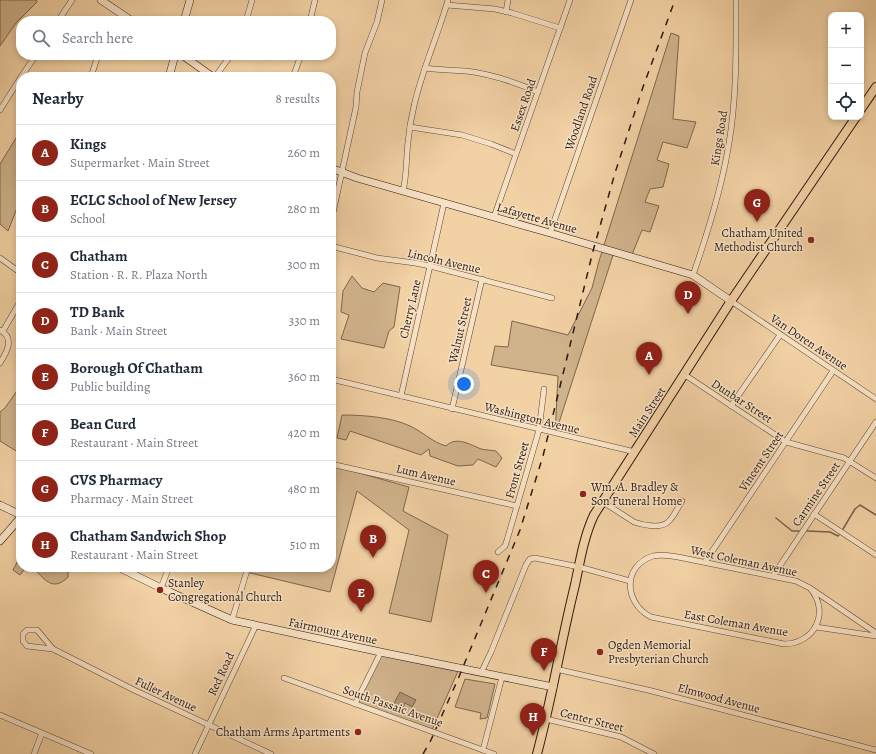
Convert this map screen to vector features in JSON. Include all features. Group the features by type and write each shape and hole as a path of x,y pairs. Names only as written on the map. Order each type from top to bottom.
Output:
{"main road":[{"path":"101,0 120,16"},
{"path":"185,16 190,0"},
{"path":"170,72 174,60"},
{"path":"189,60 207,72"},
{"path":"864,105 876,87"},
{"name":"Main Street","path":"537,754 579,567 588,531 595,513 685,375 731,301 854,120"},
{"name":"Lafayette Avenue","path":"336,170 693,275 731,301"},
{"path":"0,506 16,514"},
{"path":"0,541 16,522"},
{"name":"Fairmount Avenue","path":"128,572 232,620 553,687"}],"street":[{"path":"61,16 72,0"},
{"path":"247,16 252,0"},
{"path":"311,16 315,0"},
{"path":"336,200 356,107 357,92 365,53 377,22 382,0"},
{"path":"506,12 508,0"},
{"name":"Essex Road","path":"494,217 570,0"},
{"name":"Woodland Road","path":"550,233 631,0"},
{"name":"Kings Road","path":"693,275 717,200 729,143 735,87 736,0"},
{"path":"403,191 406,182 408,143 414,106 425,68 448,3 506,12 560,28"},
{"path":"24,72 33,60"},
{"path":"93,72 96,60"},
{"path":"218,72 226,60"},
{"path":"295,72 299,60"},
{"path":"425,68 466,71 486,75 514,82 538,92"},
{"path":"0,110 16,85"},
{"path":"410,127 462,135 516,154"},
{"name":"Cherry Lane","path":"401,396 444,203"},
{"name":"Lincoln Avenue","path":"336,247 383,260 430,266 552,298"},
{"path":"0,258 16,269"},
{"name":"Walnut Street","path":"452,409 482,279"},
{"name":"Van Doren Avenue","path":"731,301 876,399"},
{"path":"0,363 6,353 9,342 7,335 1,330 16,308"},
{"path":"731,406 780,335"},
{"name":"Vincent Street","path":"705,562 833,371"},
{"name":"Dunbar Street","path":"685,375 786,442 844,458 876,478"},
{"name":"Washington Avenue","path":"336,379 452,409 635,452"},
{"name":"Front Street","path":"498,552 505,546 539,430 544,389"},
{"name":"Carmine Street","path":"773,576 876,422"},
{"name":"Lum Avenue","path":"336,465 517,506"},
{"path":"603,502 634,522 640,524 660,525 665,524 670,520 682,500"},
{"path":"814,514 876,555"},
{"name":"West Coleman Avenue","path":"630,581 633,572 647,559 653,556 666,555 792,580 810,588 876,633"},
{"path":"481,673 526,565 530,559 535,558 579,567 630,581"},
{"path":"161,588 167,572"},
{"path":"232,620 246,572"},
{"name":"East Coleman Avenue","path":"630,581 631,594 634,603 645,614 657,619 784,644 796,643 808,637 816,627"},
{"path":"810,588 816,596 819,608 816,627 876,636"},
{"name":"Red Road","path":"195,754 256,625"},
{"name":"Fuller Avenue","path":"53,649 37,630 30,629 23,634 23,641 27,646 53,649 134,690 271,754"},
{"path":"354,704 380,652"},
{"name":"Elmwood Avenue","path":"556,668 652,690 876,750"},
{"path":"483,750 502,677"},
{"name":"South Passaic Avenue","path":"284,678 494,754"},
{"path":"0,715 91,754"},
{"name":"Center Street","path":"546,719 621,737 654,754"},
{"path":"34,754 42,733"}],"shaded area":[{"path":"0,0 36,0 37,2 23,16 16,16 16,23 0,46"},
{"path":"671,33 679,36 673,119 696,122 687,148 663,142 657,160 669,164 663,187 650,189 645,202 659,206 650,232 642,230 631,257 614,252 555,435 558,376 491,365 495,346 508,347 512,321 568,335 592,288 599,261"},
{"path":"16,138 16,211 8,231 0,224 0,164"},
{"path":"352,276 362,288 374,292 383,283 400,287 394,327 389,331 384,348 341,339 349,315 341,312 343,291"},
{"path":"16,392 16,451 0,441 0,412 5,408"},
{"path":"342,415 368,416 394,420 410,426 436,442 446,446 450,443 458,441 463,442 481,449 496,451 502,458 496,467 478,459 473,465 458,466 430,456 429,449 421,455 350,431 346,440 337,438"},
{"path":"336,466 409,487 403,511 448,535 431,622 389,613 409,530 357,491 336,570"},
{"path":"16,564 16,572 22,572 20,575 13,570"},
{"path":"37,572 68,572 68,577 57,584 53,584 44,579"},
{"path":"246,572 335,572 330,592"},
{"path":"381,652 459,669 431,732 354,704"},
{"path":"465,679 495,684 487,718 480,719 481,713 455,707"},
{"path":"400,692 416,700 412,707 405,703 401,711 392,707"}],"waterway":[{"path":"843,529 855,509 860,505 876,515"},
{"path":"776,518 792,531 799,531"},
{"path":"807,531 830,532 838,536 839,535"}],"railway":[{"path":"423,754 431,740 458,679 520,530 543,456 593,251 615,173 643,87 675,0"}],"place":[{"name":"CVS Pharmacy","path":"757,222"},
{"name":"Chatham United Methodist Church","path":"811,240"},
{"name":"TD Bank","path":"688,314"},
{"name":"Kings","path":"649,375"},
{"name":"Wm. A. Bradley & Son Funeral Home","path":"583,494"},
{"name":"ECLC School of New Jersey","path":"373,558"},
{"name":"Stanley Congregational Church","path":"160,590"},
{"name":"Chatham","path":"486,593"},
{"name":"Borough Of Chatham","path":"361,612"},
{"name":"Ogden Memorial Presbyterian Church","path":"600,652"},
{"name":"Bean Curd","path":"544,671"},
{"name":"Chatham Arms Apartments","path":"358,732"},
{"name":"Chatham Sandwich Shop","path":"533,736"}]}
